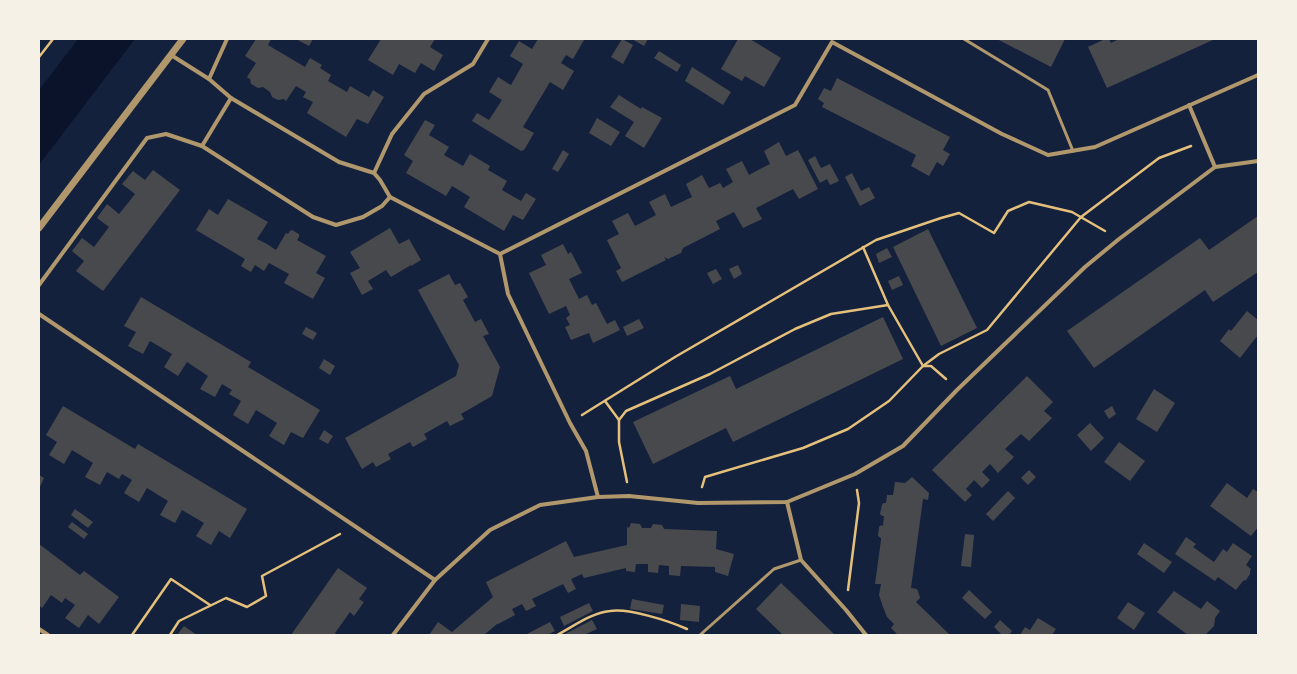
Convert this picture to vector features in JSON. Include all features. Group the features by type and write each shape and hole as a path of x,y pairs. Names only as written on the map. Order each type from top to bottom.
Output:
{"street":[{"path":"39,228 183,39"},
{"path":"208,79 227,39"},
{"path":"374,173 392,134 424,94 473,64 488,39"},
{"path":"500,254 795,105 832,42 1009,137 1048,155 1095,147 1258,75"},
{"path":"171,55 208,79 230,98 339,162 374,173 390,197 500,254"},
{"path":"202,146 230,98"},
{"path":"1189,105 1215,167"},
{"path":"39,284 147,138 166,134 202,146 313,217 336,225 364,218 382,206 390,197"},
{"path":"393,635 435,580 490,530 540,505 598,497 629,496 698,503 787,502 855,474 904,446 958,390 1086,267 1119,239 1215,167 1258,161"},
{"path":"500,254 508,294 570,423 586,451 598,497"},
{"path":"39,314 435,580"},
{"path":"787,502 801,560 846,610 866,635"},
{"path":"39,629 48,635"}],"lane":[{"path":"964,39 1048,90 1073,151"},
{"path":"700,635 774,569 801,560"}],"path":[{"path":"39,57 53,39"},
{"path":"698,503 705,477 803,448 848,429 888,400 923,366 939,354 987,330 1081,217 1159,158 1205,141"},
{"path":"570,423 675,357 863,247 876,240 941,218 960,213 994,233 1008,211 1029,202 1072,212 1119,239"},
{"path":"863,247 888,304 923,366"},
{"path":"619,420 626,411 710,374 795,329 831,314 888,304"},
{"path":"923,366 931,366 958,390"},
{"path":"605,401 619,420 619,442 629,496"},
{"path":"846,610 859,503 855,474"},
{"path":"170,635 179,621 226,598 247,607 266,596 262,576 355,526"},
{"path":"132,635 171,579 210,605"},
{"path":"557,635 591,616 610,610 627,611 670,621 700,635"}],"water":[{"path":"78,39 135,39 39,165 39,90"}],"building":[{"path":"256,39 271,39 268,45 305,67 310,58 322,65 320,68 331,75 328,81 347,92 350,86 369,97 373,90 384,97 368,124 357,119 346,137 307,113 313,102 303,97 306,92 296,86 286,101 284,99 278,100 272,97 270,92 263,87 258,88 251,84 250,79 247,77 256,63 245,56"},
{"path":"296,39 313,39 309,46"},
{"path":"381,39 435,39 430,47 443,55 434,71 421,63 415,73 399,64 393,75 368,60"},
{"path":"538,39 584,40 573,59 566,55 561,63 574,71 563,90 550,82 523,127 534,133 524,150 521,151 472,121 477,113 489,120 502,100 489,92 498,77 511,85 523,64 510,56 519,41 532,49"},
{"path":"622,39 633,45 623,64 611,57"},
{"path":"632,39 648,39 644,46"},
{"path":"738,39 750,39 781,58 764,87 745,76 742,81 721,69"},
{"path":"997,39 1065,39 1051,67"},
{"path":"1105,39 1109,39 1111,43 1119,39 1215,39 1107,88 1088,47"},
{"path":"659,51 681,65 677,72 654,58"},
{"path":"692,67 731,92 723,105 685,81"},
{"path":"837,78 950,137 943,150 950,154 943,166 937,162 929,176 911,166 916,155 822,107 824,103 818,99 824,88 831,91"},
{"path":"619,95 641,109 642,107 662,118 644,148 625,136 634,122 610,107"},
{"path":"597,118 620,132 611,146 589,133"},
{"path":"425,120 435,125 429,135 449,147 444,155 463,166 470,154 490,166 488,170 507,181 502,190 521,201 526,193 536,199 523,220 513,215 504,231 464,207 470,197 452,186 446,196 406,173 413,161 404,155"},
{"path":"779,142 786,156 798,150 818,189 799,199 793,189 756,208 762,219 743,228 734,212 716,221 720,229 683,248 681,253 668,259 664,257 666,260 622,282 616,271 621,268 607,240 619,234 612,221 628,213 635,226 656,215 649,202 665,194 671,207 692,197 686,184 702,175 709,188 720,183 723,188 733,182 726,169 742,161 749,175 770,164 764,151"},
{"path":"563,150 569,154 558,172 552,169"},
{"path":"815,156 821,168 830,164 839,181 830,185 827,179 820,183 808,160"},
{"path":"153,170 180,190 103,291 76,271 84,261 72,251 82,238 94,247 109,227 97,218 107,204 119,214 135,194 122,184 133,171 145,180"},
{"path":"852,173 861,191 869,187 875,198 860,206 845,177"},
{"path":"228,199 268,222 257,239 276,250 286,233 288,234 292,230 299,234 297,240 326,256 316,273 325,278 313,299 284,283 289,274 269,263 264,271 255,265 251,272 241,266 245,259 196,230 209,209 218,215"},
{"path":"1258,216 1258,272 1213,302 1205,290 1094,368 1067,331 1200,238 1209,250"},
{"path":"390,228 399,244 409,239 421,260 391,277 386,270 368,281 373,289 362,295 350,273 360,268 350,252"},
{"path":"928,229 977,328 941,346 893,247"},
{"path":"563,244 568,254 571,252 582,273 569,279 579,299 587,295 592,305 596,303 607,324 615,320 620,330 593,343 589,333 571,340 565,327 570,325 566,318 570,315 566,306 549,314 529,273 546,265 541,255"},
{"path":"887,248 892,257 879,263 876,254"},
{"path":"738,265 742,274 734,279 729,269"},
{"path":"716,269 722,279 713,284 707,273"},
{"path":"449,274 455,285 460,283 468,297 463,300 475,322 481,319 489,334 483,336 500,367 492,396 461,414 464,419 450,426 447,421 424,434 427,439 413,447 410,442 388,454 391,459 376,467 373,462 362,469 345,438 456,376 459,365 418,290"},
{"path":"899,276 903,285 892,290 888,281"},
{"path":"141,297 251,362 248,367 320,410 303,438 291,432 284,445 269,436 277,423 256,410 248,424 233,415 241,401 229,394 232,390 222,384 215,397 200,389 208,376 187,362 178,376 164,367 172,354 150,341 143,354 128,346 136,332 124,326"},
{"path":"1247,311 1258,320 1258,335 1240,358 1220,341 1229,329 1231,331"},
{"path":"883,317 903,359 733,442 726,428 653,464 633,422 730,376 736,389"},
{"path":"639,319 644,328 627,336 623,327"},
{"path":"306,327 317,333 313,340 302,334"},
{"path":"324,359 335,366 330,375 319,368"},
{"path":"1027,376 1053,402 1044,411 1052,418 1029,441 1021,434 1005,449 1014,457 998,473 990,464 982,472 990,480 982,488 974,480 966,489 972,495 965,502 932,470"},
{"path":"1154,389 1175,403 1157,432 1136,419"},
{"path":"63,406 135,449 138,444 247,509 230,538 219,531 211,545 196,536 204,523 182,510 175,523 160,515 168,501 147,488 139,502 124,493 132,480 122,474 119,479 107,472 100,485 85,477 93,463 72,450 64,464 49,455 57,442 46,435"},
{"path":"1112,406 1116,414 1109,419 1104,411"},
{"path":"1090,423 1104,438 1091,451 1077,435"},
{"path":"324,430 333,436 328,444 319,439"},
{"path":"1119,442 1145,461 1130,481 1104,462"},
{"path":"1029,470 1036,477 1028,485 1021,478"},
{"path":"39,475 44,478 39,489"},
{"path":"912,477 929,493 928,500 923,499 911,588 917,589 919,594 920,598 916,602 950,635 898,635 891,628 894,624 887,617 879,595 881,584 875,584 881,540 878,536 879,527 881,525 883,526 884,516 880,514 882,505 883,503 886,503 887,495 893,495 895,482 905,483"},
{"path":"1227,483 1247,498 1253,489 1258,492 1258,527 1251,536 1210,506"},
{"path":"1008,491 1015,498 993,521 986,514"},
{"path":"75,509 93,522 88,528 71,515"},
{"path":"72,522 88,534 84,539 68,527"},
{"path":"631,523 640,524 642,528 651,528 653,524 662,525 664,529 717,531 716,549 734,554 728,576 715,572 715,567 681,566 680,576 669,575 669,566 659,565 658,573 648,572 648,564 636,564 635,572 626,571 626,568 584,578 582,574 571,579 576,589 568,593 563,584 532,599 536,606 526,611 522,604 512,609 515,615 497,624 484,635 429,635 438,622 452,632 493,597 486,582 566,541 574,557 627,545 627,527 629,528"},
{"path":"965,534 974,535 971,567 961,566"},
{"path":"1186,537 1196,544 1193,547 1214,562 1223,549 1227,552 1233,543 1252,556 1246,565 1251,569 1250,574 1236,590 1218,577 1215,581 1175,554"},
{"path":"1144,543 1172,562 1164,573 1137,554"},
{"path":"39,544 80,575 84,571 119,597 99,624 88,615 79,628 65,618 75,605 65,598 62,603 51,595 42,608 39,605"},
{"path":"338,568 367,588 359,599 364,602 354,616 350,612 335,633 337,635 291,635"},
{"path":"781,583 835,635 783,635 756,609"},
{"path":"969,590 992,612 985,619 962,598"},
{"path":"1174,591 1201,609 1207,601 1220,611 1215,618 1214,626 1205,635 1188,635 1157,612"},
{"path":"632,599 664,605 662,614 630,609"},
{"path":"1128,602 1145,613 1134,630 1117,618"},
{"path":"589,603 593,611 564,626 560,617"},
{"path":"681,604 700,606 699,622 680,620"},
{"path":"1038,618 1056,629 1052,635 1020,635 1025,627 1030,630"},
{"path":"592,620 597,629 584,635 563,635"},
{"path":"1000,620 1012,631 1009,635 1002,635 994,627"},
{"path":"550,622 555,631 547,635 525,635"},
{"path":"184,626 197,635 177,635"}]}
